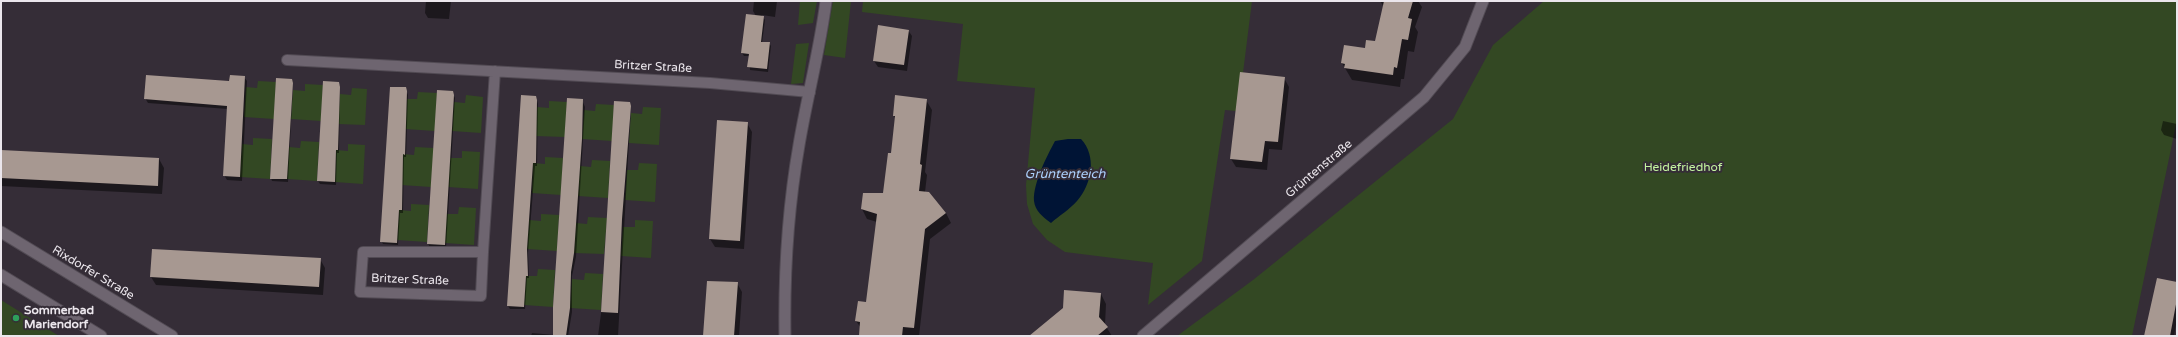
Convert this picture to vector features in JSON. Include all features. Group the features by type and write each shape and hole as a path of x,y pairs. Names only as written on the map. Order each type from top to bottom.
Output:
{"street":[{"path":"785,336 784,291 791,204 799,145 826,1"},
{"name":"Grüntenstraße","path":"1143,336 1424,97 1466,47 1483,1"},
{"name":"Rixdorfer Straße","path":"1,232 172,336"},
{"path":"1,275 101,336"}],"lane":[{"name":"Britzer Straße","path":"288,60 783,88 810,92"},
{"name":"Britzer Straße","path":"483,252 363,252 360,292 481,296 495,71"}],"green space":[{"path":"800,1 817,1 813,23 798,25"},
{"path":"833,1 851,1 845,58 824,55"},
{"path":"863,1 1252,1 1243,73 1236,111 1225,110 1202,261 1148,305 1153,263 1065,252 1047,240 1033,224 1027,204 1026,185 1035,88 957,81 963,24 862,12"},
{"name":"Heidefriedhof","path":"1544,1 2177,1 2177,120 2132,336 1177,336 1253,280 1453,119 1493,45"},
{"path":"809,43 803,83 791,84 796,44"},
{"path":"258,81 276,82 274,119 244,117 246,87 257,88"},
{"path":"305,84 323,85 321,121 291,119 293,90 305,91"},
{"path":"352,88 367,89 365,125 338,124 340,94 351,95"},
{"path":"418,92 437,93 435,131 405,129 407,99 417,99"},
{"path":"466,95 483,97 481,133 452,131 454,102 465,103"},
{"path":"549,101 567,102 565,137 535,136 537,107 549,108"},
{"path":"596,104 614,105 612,141 582,139 584,110 595,111"},
{"path":"643,107 661,108 659,145 629,143 631,113 642,114"},
{"path":"253,138 272,139 270,179 240,177 242,144 253,145"},
{"path":"301,141 319,142 317,181 287,179 289,147 300,148"},
{"path":"348,144 365,145 363,184 335,182 336,150 348,151"},
{"path":"415,147 434,148 431,187 401,185 403,154 414,155"},
{"path":"462,151 480,152 478,189 448,187 450,158 462,158"},
{"path":"545,157 563,158 561,195 532,193 533,163 545,164"},
{"path":"592,160 610,161 608,198 578,196 580,166 591,167"},
{"path":"639,163 657,164 655,202 625,200 627,170 638,170"},
{"path":"411,204 429,205 427,242 397,240 399,210 411,211"},
{"path":"459,207 476,208 474,245 445,243 446,214 458,214"},
{"path":"541,214 559,215 557,251 527,249 529,220 541,221"},
{"path":"588,217 607,218 604,254 574,253 576,223 587,224"},
{"path":"635,220 653,221 651,258 621,256 623,227 635,227"},
{"path":"538,269 555,270 553,307 524,305 526,276 537,276"},
{"path":"585,273 603,274 601,310 570,308 572,279 584,280"},
{"name":"Sommerbad Mariendorf","path":"1,300 59,336 1,336"}],"water":[{"name":"Grüntenteich","path":"1081,139 1089,153 1091,170 1086,187 1077,201 1051,223 1042,216 1036,208 1034,194 1041,170 1055,141"}],"building":[{"path":"1384,1 1413,1 1408,18 1412,19 1408,40 1402,39 1397,68 1394,67 1393,75 1344,68 1345,64 1341,63 1344,45 1365,48 1366,40 1375,41"},
{"path":"746,14 764,16 761,42 770,42 767,69 747,67 749,54 741,53"},
{"path":"878,25 909,30 904,65 873,61"},
{"path":"1240,72 1285,77 1278,142 1265,141 1262,162 1230,159"},
{"path":"146,75 229,81 230,75 245,76 240,177 223,176 227,106 144,99"},
{"path":"276,78 292,79 293,83 287,179 270,179"},
{"path":"323,81 339,82 340,87 338,150 336,150 335,182 317,181"},
{"path":"390,87 406,87 407,91 405,155 403,154 402,210 399,210 397,243 380,242"},
{"path":"437,90 453,91 454,95 445,245 427,244"},
{"path":"521,95 536,96 537,100 536,163 533,163 527,249 528,276 526,276 524,307 507,306"},
{"path":"895,95 927,99 920,164 922,165 919,191 929,192 946,213 925,229 914,328 903,327 902,336 859,336 860,322 855,321 858,301 866,302 877,214 861,209 863,193 883,193 888,153 891,153 895,116 893,116"},
{"path":"567,98 583,99 582,139 574,253 571,272 570,308 566,336 553,336 553,307"},
{"path":"614,101 630,102 631,106 622,219 618,313 601,312"},
{"path":"717,120 748,122 740,241 709,239"},
{"path":"1,150 159,158 158,186 1,178"},
{"path":"152,249 321,258 319,287 150,277"},
{"path":"2157,278 2177,282 2177,299 2170,336 2144,336"},
{"path":"707,281 738,282 734,336 703,336"},
{"path":"1064,290 1101,293 1099,317 1108,327 1097,336 1029,336 1063,308"}],"place":[{"name":"Sommerbad Mariendorf","path":"16,318"}]}
